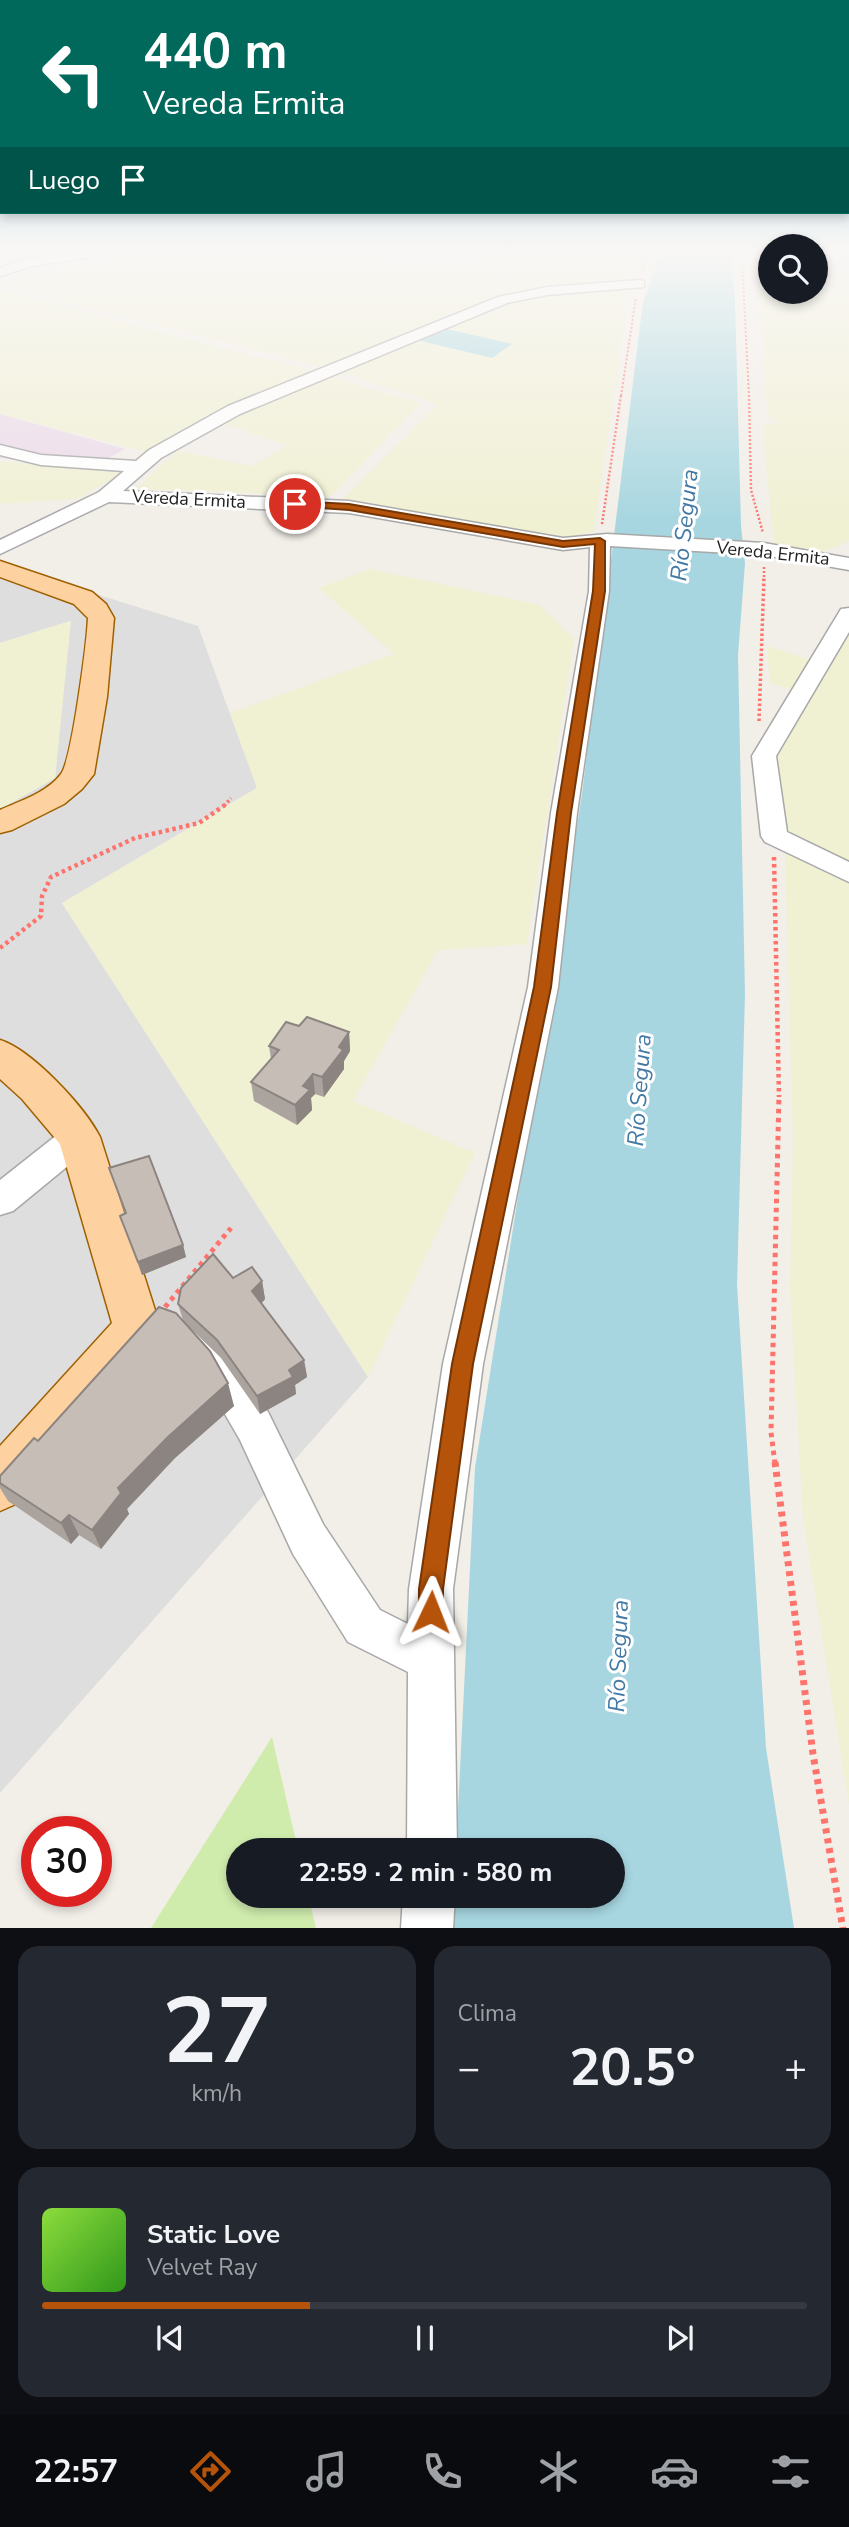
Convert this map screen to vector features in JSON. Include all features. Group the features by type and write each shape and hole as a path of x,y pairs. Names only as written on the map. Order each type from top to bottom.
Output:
{"main road":[{"path":"0,569 83,598 93,606 100,617 101,634 84,760 78,775 58,793 0,822"},
{"path":"0,1055 36,1088 79,1137 148,1321 0,1485"}],"street":[{"name":"Vereda Ermita","path":"106,496 155,454 234,410 398,343"},
{"path":"0,450 41,460 140,467"},
{"name":"Vereda Ermita","path":"106,496 349,507 563,544 603,540 764,549 849,564"},
{"path":"0,548 106,496"},
{"path":"12,523 50,524"},
{"path":"432,1838 431,1589 463,1364 542,987 564,813 599,591 603,540"},
{"path":"849,614 764,756 774,836 849,873"},
{"path":"0,1200 79,1137"},
{"path":"148,1321 187,1332 221,1370 254,1426 308,1539 364,1626 432,1659"},
{"path":"427,1928 428,1908"}],"path":[{"path":"603,540 631,343"},
{"path":"746,343 751,490 766,543 758,729"},
{"path":"0,948 41,916 42,896 51,877 138,836 206,822 220,813 231,798"},
{"path":"774,836 780,1072 771,1432 813,1754 843,1928"},
{"path":"148,1321 230,1228"}],"shaded area":[{"path":"0,414 125,449 90,468 0,458"},
{"path":"0,564 198,626 257,788 62,903 368,1377 0,1793 0,809 55,778 70,621 0,643"}],"green space":[{"path":"0,343 204,343 312,371 224,419 332,378 421,403 331,496 136,489 177,451 252,466 288,445 217,422 155,454 0,414"},
{"path":"229,343 383,343 324,367"},
{"path":"409,343 622,343 594,531 561,540 343,499 438,404 339,372"},
{"path":"763,343 849,343 849,541 816,555 774,547 762,424 777,424 767,411"},
{"path":"0,461 122,473 77,499 0,504"},
{"path":"370,569 540,605 574,639 527,944 438,950 353,1101 475,1153 368,1377 62,903 257,788 230,713 394,654 319,588"},
{"path":"71,621 55,778 0,809 0,643"},
{"path":"849,623 849,868 785,833 772,759 807,694 770,683 767,646 812,660"},
{"path":"785,851 849,884 849,1804 803,1518 790,1289 793,1141"},
{"path":"272,1737 295,1838 226,1838 226,1908 311,1908 316,1928 151,1928"}],"water":[{"path":"429,343 512,344 492,358"},
{"name":"Río Segura","path":"638,343 736,343 741,526 745,563 738,655 745,994 737,1285 766,1748 794,1928 452,1928 453,1908 625,1908 625,1838 457,1838 475,1468 582,794"}],"building":[{"path":"307,1017 349,1032 339,1047 343,1050 322,1077 313,1074 303,1086 310,1090 295,1105 251,1082 279,1050 269,1046 286,1022 299,1026"},
{"path":"149,1156 183,1245 138,1262 120,1216 126,1213 109,1168"},
{"path":"213,1254 233,1278 252,1267 262,1281 252,1291 304,1360 289,1370 293,1377 257,1396 217,1340 178,1304 181,1288"},
{"path":"159,1307 176,1313 210,1351 228,1383 168,1437 118,1488 121,1493 92,1530 69,1515 61,1523 0,1483 0,1476 34,1438 38,1441"}],"route":[{"path":"295,504 349,507 563,544 600,541 599,591 564,813 542,987 463,1364 431,1589 431,1612"}]}
